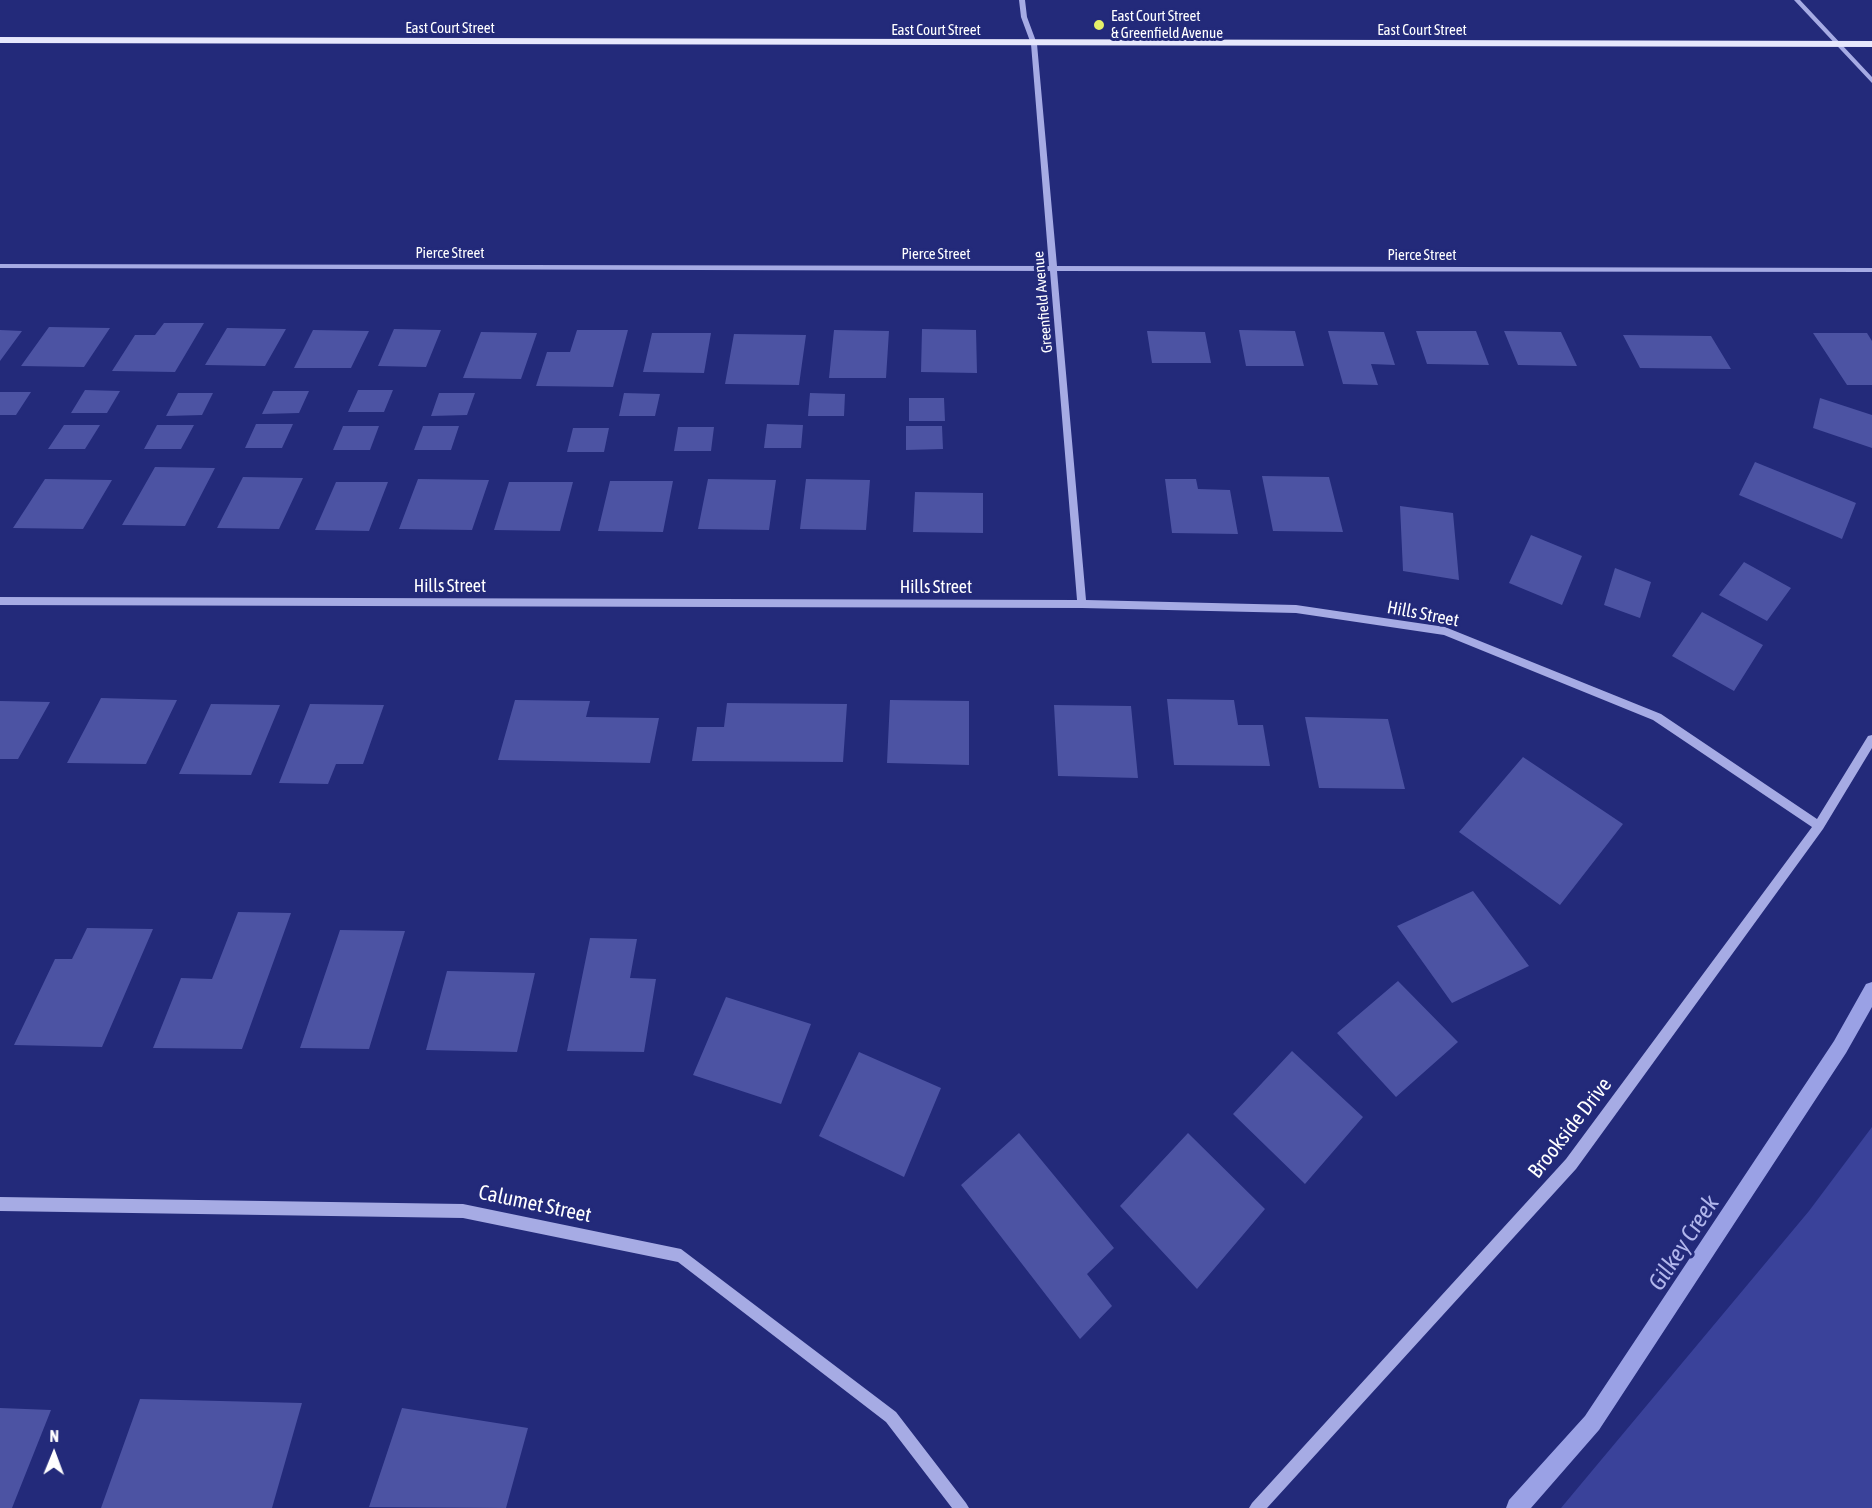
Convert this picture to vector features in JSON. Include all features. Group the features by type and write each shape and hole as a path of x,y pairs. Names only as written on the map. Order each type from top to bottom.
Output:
{"main road":[{"name":"East Court Street","path":"0,40 1872,44"}],"street":[{"name":"Greenfield Avenue","path":"1022,0 1024,17 1034,44 1082,604"},
{"path":"1797,0 1872,81"},
{"name":"Pierce Street","path":"0,266 1872,270"},
{"name":"Hills Street","path":"0,601 1082,604 1296,609 1446,631 1658,717 1819,826"},
{"name":"Brookside Drive","path":"1257,1508 1570,1164 1819,826 1872,739"},
{"name":"Calumet Street","path":"0,1204 463,1210 681,1256 891,1416 961,1508"}],"shaded area":[{"path":"1872,1127 1872,1508 1561,1508 1809,1211"}],"building":[{"path":"164,323 204,323 175,372 112,371 135,335 155,335"},
{"path":"49,327 110,328 84,367 21,366"},
{"path":"227,328 286,329 265,366 205,365"},
{"path":"394,329 441,330 426,367 378,366"},
{"path":"922,329 976,330 977,373 921,372"},
{"path":"0,330 22,331 0,361"},
{"path":"313,330 369,331 351,368 294,368"},
{"path":"577,330 628,330 613,387 536,386 547,352 570,352"},
{"path":"834,330 889,331 886,378 829,378"},
{"path":"1239,330 1295,331 1304,366 1246,366"},
{"path":"1147,331 1205,332 1211,363 1152,363"},
{"path":"1328,331 1384,332 1395,365 1371,364 1378,385 1343,384"},
{"path":"1416,331 1476,331 1489,365 1427,364"},
{"path":"1504,331 1561,332 1577,366 1518,365"},
{"path":"481,332 537,333 521,379 463,378"},
{"path":"652,333 711,333 704,373 643,372"},
{"path":"1813,333 1867,333 1872,341 1872,385 1847,385"},
{"path":"734,334 806,335 799,385 725,384"},
{"path":"1623,335 1711,336 1731,369 1640,368"},
{"path":"85,390 120,391 107,413 71,413"},
{"path":"358,390 393,390 384,412 348,412"},
{"path":"273,391 309,391 299,413 262,414"},
{"path":"0,392 31,392 16,415 0,415"},
{"path":"178,393 213,393 202,415 166,416"},
{"path":"439,393 475,393 467,415 431,416"},
{"path":"624,393 660,394 655,416 619,416"},
{"path":"810,393 845,394 844,416 808,416"},
{"path":"909,398 944,398 945,421 909,421"},
{"path":"1820,398 1872,415 1872,448 1813,428"},
{"path":"256,424 293,424 282,448 245,448"},
{"path":"767,424 803,425 801,448 764,448"},
{"path":"64,425 100,425 85,449 48,449"},
{"path":"157,425 194,425 181,449 144,449"},
{"path":"343,426 379,426 370,450 333,450"},
{"path":"423,426 459,426 451,450 414,450"},
{"path":"906,426 942,426 943,449 906,450"},
{"path":"678,427 714,427 711,451 674,451"},
{"path":"573,428 609,428 604,452 567,452"},
{"path":"1755,462 1856,503 1842,539 1739,495"},
{"path":"155,467 215,468 185,526 122,525"},
{"path":"1262,476 1329,477 1343,532 1273,531"},
{"path":"243,477 303,478 279,529 217,528"},
{"path":"45,479 112,480 83,529 13,528"},
{"path":"418,479 489,480 472,530 399,529"},
{"path":"708,479 776,480 769,530 698,529"},
{"path":"806,479 870,480 866,530 800,529"},
{"path":"1165,479 1196,479 1198,489 1230,490 1238,534 1172,533"},
{"path":"610,481 673,481 663,532 598,531"},
{"path":"336,482 388,482 369,531 315,530"},
{"path":"509,482 573,482 560,531 494,530"},
{"path":"915,492 983,493 983,533 913,532"},
{"path":"1400,506 1453,513 1459,580 1403,571"},
{"path":"1531,535 1582,556 1562,605 1509,583"},
{"path":"1744,562 1791,588 1767,621 1719,595"},
{"path":"1615,568 1651,582 1640,618 1604,605"},
{"path":"1702,612 1763,645 1734,691 1672,656"},
{"path":"101,698 177,700 146,764 67,763"},
{"path":"1167,699 1234,700 1238,725 1263,725 1270,766 1174,765"},
{"path":"515,700 590,701 586,717 659,718 650,763 498,760"},
{"path":"890,700 969,701 969,765 887,763"},
{"path":"0,701 50,702 18,759 0,759"},
{"path":"727,703 847,704 843,762 692,761 697,727 724,727"},
{"path":"211,704 280,705 251,775 179,774"},
{"path":"310,704 384,705 363,764 336,764 328,784 279,783"},
{"path":"1054,705 1131,706 1138,778 1058,776"},
{"path":"1305,717 1388,719 1405,789 1319,788"},
{"path":"1523,757 1623,824 1560,905 1459,832"},
{"path":"1473,891 1529,966 1452,1003 1397,926"},
{"path":"238,912 291,913 242,1049 153,1048 181,978 212,979"},
{"path":"87,928 153,929 102,1047 14,1045 55,959 72,959"},
{"path":"340,930 405,931 369,1049 300,1048"},
{"path":"590,938 637,939 630,978 656,979 644,1052 567,1051"},
{"path":"447,971 535,973 517,1052 426,1050"},
{"path":"1398,981 1458,1042 1396,1097 1337,1033"},
{"path":"726,997 811,1024 781,1104 693,1075"},
{"path":"1292,1051 1363,1117 1305,1184 1233,1114"},
{"path":"859,1052 941,1088 904,1177 819,1136"},
{"path":"1019,1133 1114,1248 1087,1274 1112,1306 1080,1339 961,1185"},
{"path":"1188,1133 1265,1209 1197,1289 1120,1206"},
{"path":"140,1399 302,1403 272,1508 101,1508"},
{"path":"0,1408 51,1410 12,1508 0,1508"},
{"path":"402,1408 528,1428 506,1508 369,1507"}],"waterway":[{"name":"Gilkey Creek","path":"1517,1508 1592,1423 1840,1047 1872,990"}],"place":[{"name":"East Court Street & Greenfield Avenue","path":"1099,25"}]}
